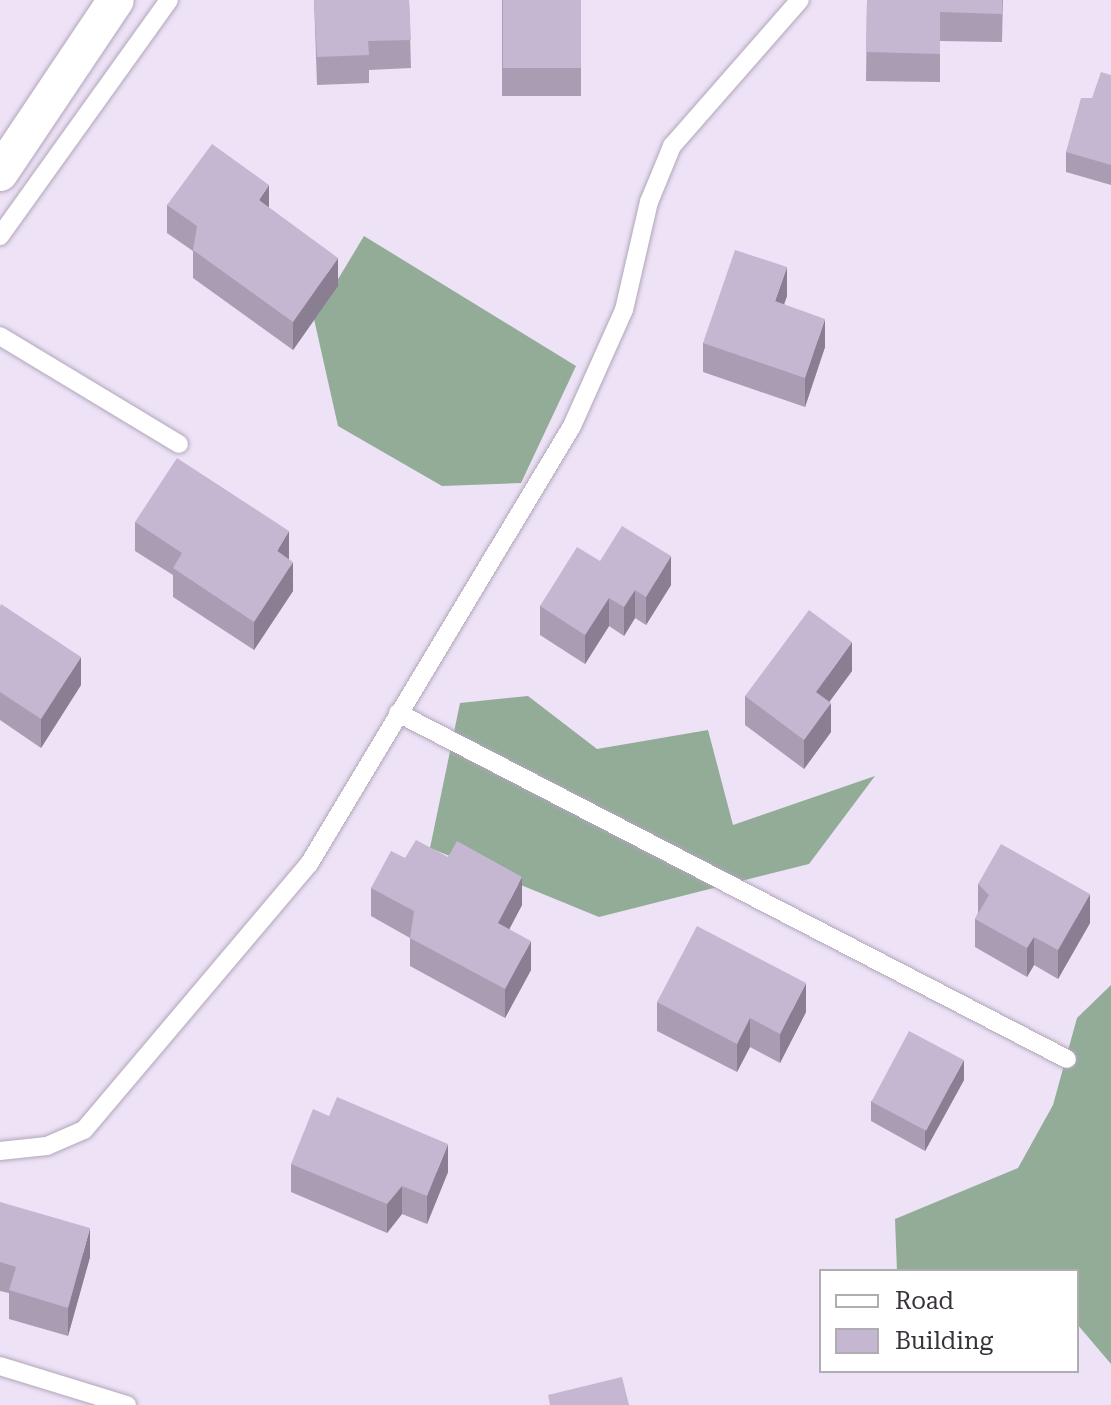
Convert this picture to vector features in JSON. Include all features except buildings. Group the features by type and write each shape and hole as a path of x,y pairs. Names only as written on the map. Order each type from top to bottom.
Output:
{"street":[{"path":"0,173 116,0"}],"lane":[{"path":"0,236 169,0"},
{"path":"0,1151 47,1146 84,1130 309,864 556,453 605,358 624,310 659,170 672,146 800,0"},
{"path":"0,336 179,444"},
{"path":"398,713 1067,1059"},
{"path":"0,1366 127,1405"}],"green space":[{"path":"364,236 576,366 521,483 442,486 338,426 314,319"},
{"path":"528,696 597,749 708,730 733,825 875,776 809,864 599,917 430,848 460,703"},
{"path":"1111,985 1111,1364 1079,1326 1079,1269 897,1269 895,1219 1018,1168 1053,1105 1077,1018"}]}
